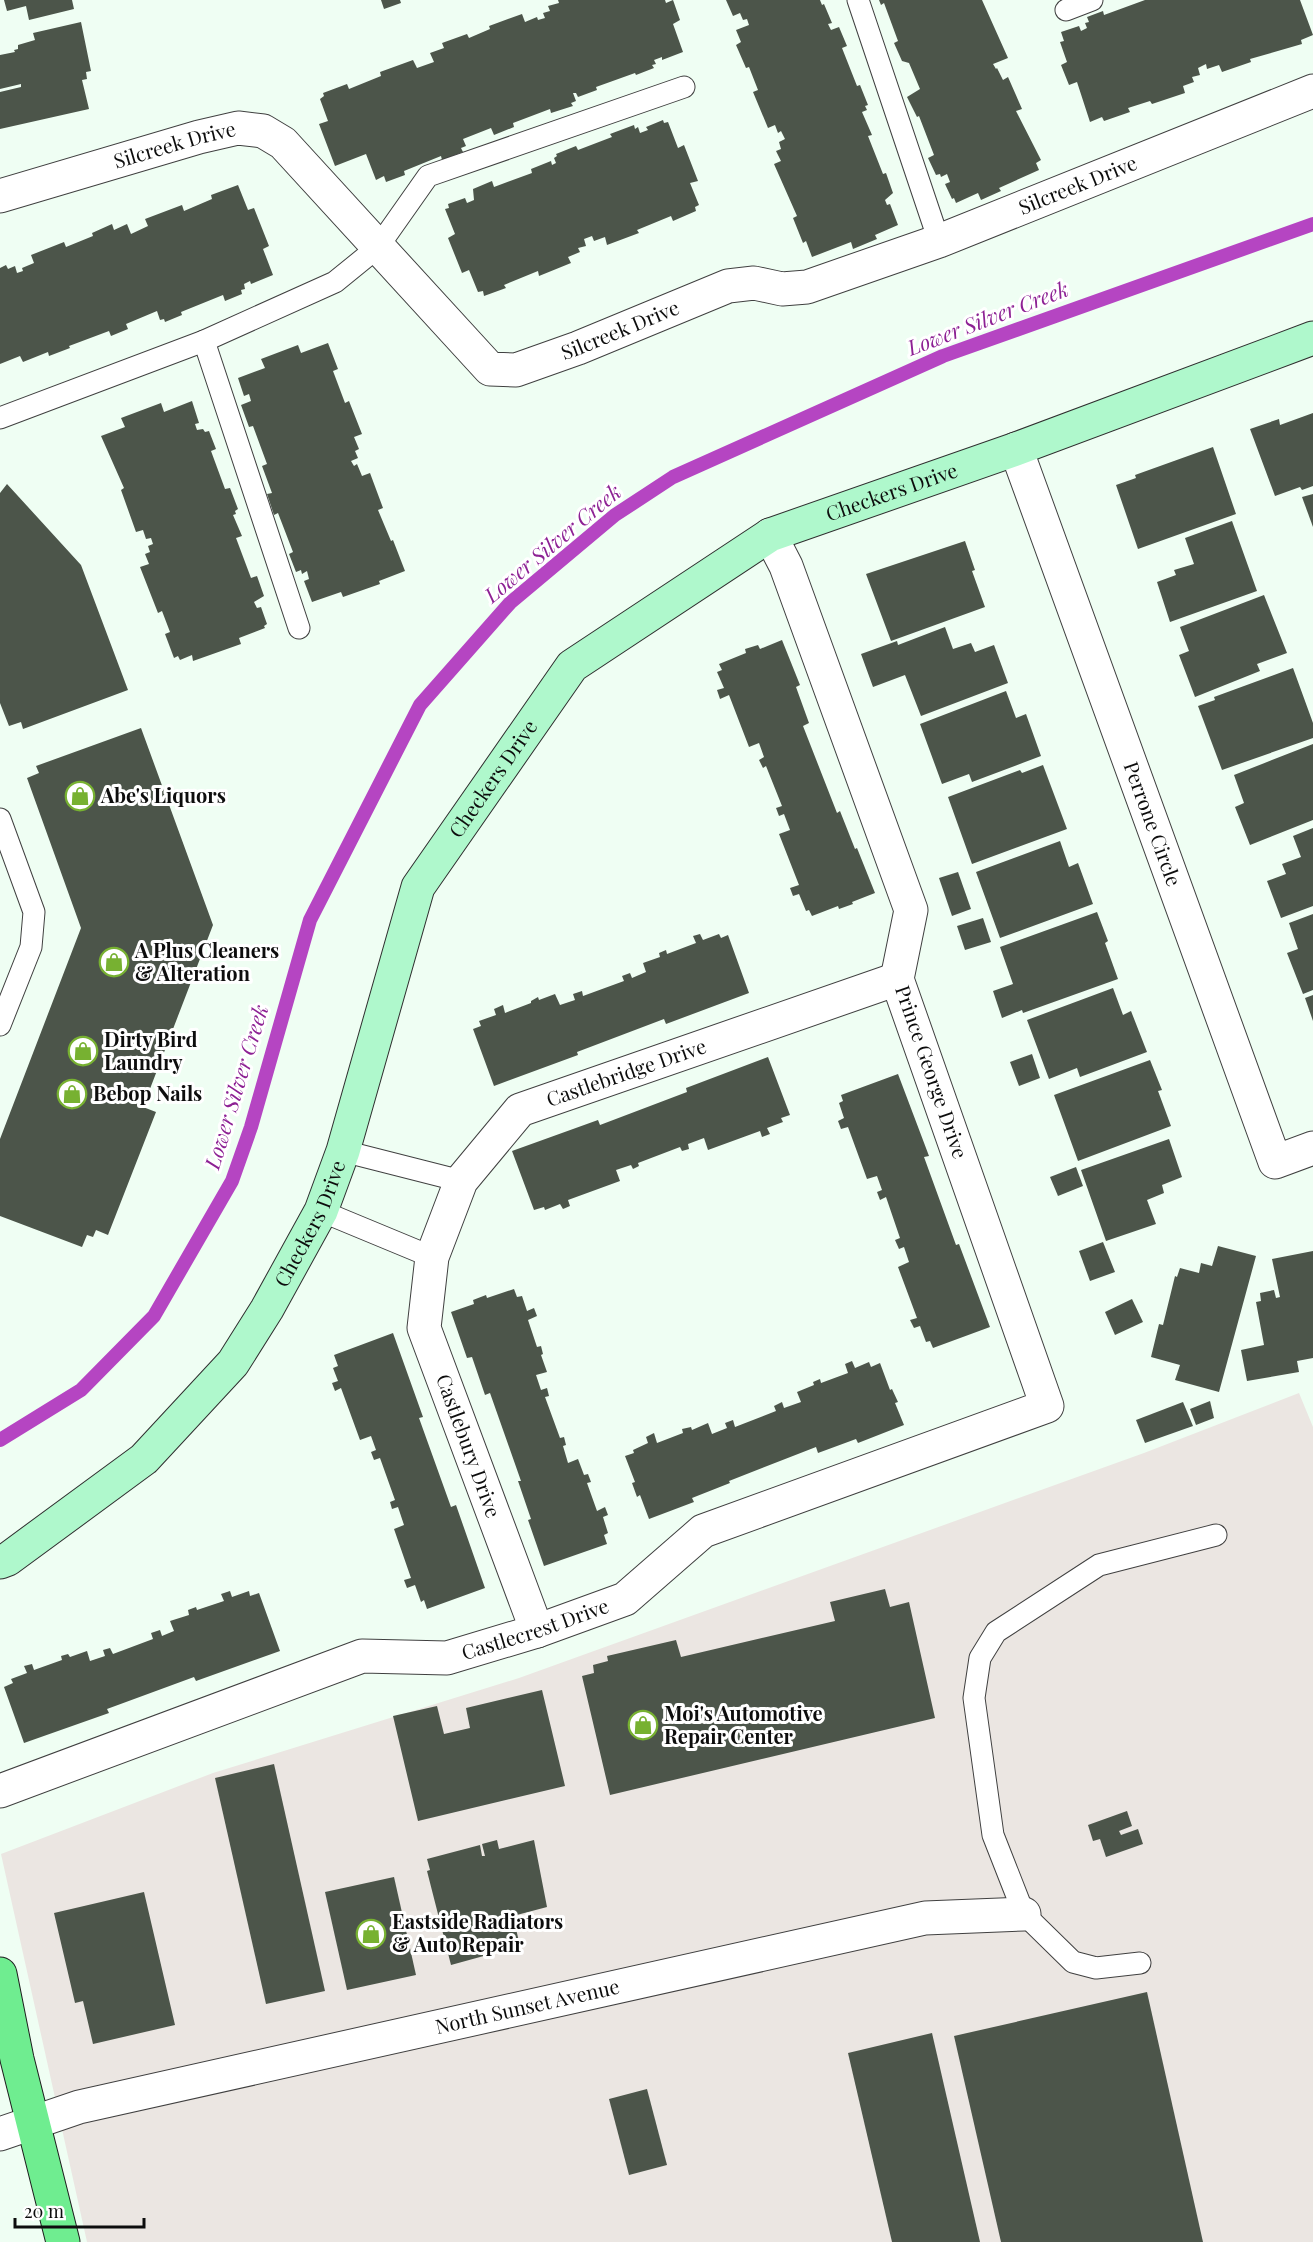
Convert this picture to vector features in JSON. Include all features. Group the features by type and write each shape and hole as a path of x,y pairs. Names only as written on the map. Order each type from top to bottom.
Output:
{"main road":[{"path":"0,1974 17,2059 63,2242"}],"street":[{"name":"Silcreek Drive","path":"0,196 199,137 238,128 263,131 283,143 490,369 516,370 578,348 728,286 754,283 782,289 807,287 939,241 1313,91"},
{"name":"Checkers Drive","path":"0,1562 8,1559 78,1509 144,1459 233,1364 267,1309 321,1211 343,1151 418,887 572,666 770,535 1016,449 1313,338"},
{"name":"Perrone Circle","path":"1016,449 1275,1162 1313,1148"},
{"name":"Prince George Drive","path":"770,535 786,566 911,910 897,979 1047,1406"},
{"name":"Castlebridge Drive","path":"432,1257 460,1181 520,1110 897,979"},
{"name":"Castlebury Drive","path":"432,1257 424,1328 537,1631"},
{"name":"Castlecrest Drive","path":"0,1791 362,1656 447,1658 537,1631 625,1599 703,1531 1047,1406"},
{"name":"North Sunset Avenue","path":"0,2134 79,2107 925,1918 1024,1914"}],"lane":[{"path":"858,0 939,241"},
{"path":"1066,10 1092,0"},
{"path":"0,418 204,341 335,282 378,247 428,176 684,87"},
{"path":"204,341 299,628"},
{"path":"0,819 34,912 30,947 0,1025"},
{"path":"343,1151 460,1181"},
{"path":"321,1211 432,1257"},
{"path":"1140,1963 1096,1968 1073,1962 1024,1914 993,1835 974,1698 980,1658 996,1632 1099,1565 1216,1534"}],"shaded area":[{"path":"1299,1393 1313,1427 1313,2242 87,2242 1,1854 213,1773 519,1678 1144,1453"}],"building":[{"path":"4,0 72,0 74,9 29,20 26,6 7,11"},
{"path":"381,0 400,0 401,3 384,9"},
{"path":"558,0 665,0 666,3 673,0 680,20 673,24 683,52 662,60 662,57 654,60 656,64 652,65 654,68 596,87 597,90 578,97 576,93 573,93 576,101 571,103 573,106 551,113 550,109 513,123 514,127 494,135 491,128 463,139 466,146 461,148 463,152 442,160 441,156 404,171 405,175 386,182 384,176 376,180 366,154 335,166 319,124 328,121 320,99 324,96 323,93 347,84 349,89 381,76 380,72 413,60 417,68 434,62 430,53 444,48 442,43 467,34 469,38 490,29 489,26 522,14 525,22 537,17 538,20 545,18 543,13 550,11 548,6 559,3"},
{"path":"726,0 820,0 822,5 824,4 832,23 828,24 831,30 839,27 847,46 842,48 857,86 860,85 868,105 865,106 867,110 862,112 872,135 868,136 893,193 885,200 887,205 890,204 898,225 875,235 877,239 853,249 851,242 812,257 806,241 803,243 793,218 797,216 774,164 781,161 776,151 781,149 779,142 785,139 781,131 778,133 775,125 768,128 753,92 758,90 749,67 746,68 736,45 741,42 736,30 749,25 747,19 743,20 740,13 733,16"},
{"path":"879,0 982,0 1008,58 993,64 1003,80 1008,77 1022,109 1016,111 1041,160 1036,163 1039,170 999,188 1001,191 981,200 978,193 956,203 954,198 952,199 945,184 950,182 947,174 941,177 940,174 936,175 928,158 934,155 919,116 917,117 907,97 920,89 909,63 902,61 894,43 898,41 884,3 881,5"},
{"path":"1145,0 1300,0 1313,35 1301,40 1302,44 1250,59 1251,62 1222,72 1219,65 1207,69 1206,64 1198,68 1200,75 1192,77 1194,82 1183,86 1185,93 1152,104 1150,101 1128,108 1130,112 1104,121 1102,117 1090,122 1077,82 1069,85 1061,65 1067,62 1060,42 1064,41 1061,32 1079,26 1081,31 1087,28 1085,23 1089,22 1087,17 1103,11 1104,15"},
{"path":"81,22 91,71 86,72 87,79 82,80 89,109 0,129 0,92 21,87 21,84 0,89 0,55 15,52 18,45 35,40 33,33"},
{"path":"663,120 664,123 668,122 678,148 684,145 698,181 690,183 699,205 695,207 696,211 673,221 671,216 637,230 639,233 607,245 605,237 594,241 592,236 584,239 586,246 578,248 580,252 568,257 571,263 539,276 538,271 504,285 506,288 484,296 483,291 478,292 469,270 462,273 448,238 455,234 445,209 449,208 448,204 465,198 467,203 474,200 473,189 492,181 494,187 532,173 531,169 551,161 552,165 556,163 554,158 556,154 576,146 578,150 612,137 610,134 634,125 635,129 638,127 640,133 648,130 646,127"},
{"path":"238,185 248,210 254,208 269,246 263,249 273,275 251,284 250,281 244,284 245,289 241,290 242,294 225,301 223,295 181,312 182,315 165,322 164,319 160,320 157,311 126,324 128,329 111,336 109,331 49,356 48,352 23,362 20,356 0,364 0,268 6,265 8,269 15,266 17,273 23,271 22,268 34,263 31,255 64,242 66,247 93,236 92,233 112,224 114,230 127,224 131,234 148,226 145,219 182,205 184,211 212,199 211,195"},
{"path":"328,343 338,369 333,371 345,403 349,401 362,434 354,437 359,449 355,451 358,458 351,461 354,466 357,464 362,476 370,473 383,508 378,510 405,571 379,581 380,584 343,597 341,592 312,602 304,581 309,579 307,571 302,574 301,570 296,572 289,554 293,552 278,513 274,515 267,494 272,493 262,466 267,464 253,426 249,427 241,405 251,401 249,394 244,396 238,378 265,368 261,359 298,345 301,353"},
{"path":"192,401 199,423 195,424 197,430 209,431 216,449 211,451 225,489 230,488 238,509 233,515 242,536 236,538 251,578 257,576 264,596 254,602 257,608 261,607 267,624 265,628 239,638 241,644 193,661 192,655 180,660 178,656 174,658 165,634 170,632 162,611 158,613 140,567 149,564 145,554 150,552 148,546 153,544 151,538 146,539 143,530 136,532 121,490 124,488 101,436 125,427 121,418 161,403 164,412"},
{"path":"1313,413 1313,486 1302,490 1300,487 1275,496 1250,429 1279,419 1280,425"},
{"path":"1213,447 1236,514 1138,549 1116,485 1136,478 1135,475"},
{"path":"7,484 81,565 128,690 23,729 21,722 9,726 0,703 0,493"},
{"path":"1313,494 1313,527 1302,497"},
{"path":"1232,521 1257,591 1170,622 1157,582 1176,575 1174,570 1194,564 1185,538"},
{"path":"965,541 975,570 972,571 985,607 891,641 866,574"},
{"path":"1264,595 1287,653 1257,664 1260,671 1195,697 1179,655 1189,651 1180,627"},
{"path":"945,627 953,649 971,643 975,652 994,645 1008,683 921,716 905,675 873,687 861,654 897,641 898,645"},
{"path":"782,640 800,685 796,687 809,723 803,726 837,813 840,811 875,893 852,902 853,904 839,909 838,906 812,916 809,910 806,911 799,894 793,896 790,888 799,885 779,834 790,830 784,814 779,816 776,808 782,806 766,766 763,768 759,760 764,757 759,743 749,747 729,695 720,699 717,690 724,688 717,672 722,670 719,664 746,653 745,649 758,645 760,649"},
{"path":"1293,668 1313,723 1313,738 1222,770 1198,706 1215,700 1214,697"},
{"path":"1006,691 1016,718 1026,714 1041,756 972,782 969,774 942,784 920,724"},
{"path":"141,728 213,925 143,1107 156,1112 108,1235 96,1230 93,1237 87,1235 82,1247 0,1216 0,1139 81,928 27,778 39,773 36,766"},
{"path":"1313,744 1313,820 1250,845 1235,807 1244,803 1234,775"},
{"path":"1043,765 1067,829 972,864 948,797 1020,770 1022,773"},
{"path":"1313,828 1313,906 1281,918 1267,881 1286,874 1282,864 1301,857 1293,836"},
{"path":"1060,841 1069,867 1078,863 1093,904 1000,938 976,872"},
{"path":"958,872 971,909 952,916 939,878"},
{"path":"1097,912 1108,941 1105,943 1118,979 1023,1013 1022,1010 1002,1018 993,991 1013,984 1000,947"},
{"path":"1313,914 1313,990 1303,994 1287,953 1298,949 1289,923"},
{"path":"983,918 991,942 965,950 957,926"},
{"path":"700,934 703,940 719,934 721,938 728,935 749,993 666,1024 664,1019 577,1052 578,1055 494,1086 473,1029 481,1026 479,1021 496,1015 494,1009 503,1005 505,1013 531,1003 538,997 539,1000 555,994 560,1005 575,1000 573,994 582,991 583,996 624,981 622,976 630,973 632,978 646,972 643,963 660,957 659,953 666,950 667,954 696,943 693,936"},
{"path":"1113,988 1123,1015 1131,1011 1147,1052 1080,1077 1077,1068 1049,1079 1027,1020"},
{"path":"1313,995 1313,1021 1305,998"},
{"path":"1032,1054 1040,1078 1019,1086 1010,1062"},
{"path":"768,1057 790,1115 781,1118 783,1122 767,1128 770,1134 762,1137 760,1131 708,1150 704,1138 688,1144 689,1149 682,1151 680,1147 638,1163 639,1166 633,1169 631,1165 616,1170 620,1181 568,1200 570,1206 563,1209 560,1204 545,1210 544,1207 534,1210 512,1151 598,1120 600,1125 687,1092 686,1088"},
{"path":"1150,1060 1162,1090 1158,1091 1171,1126 1078,1161 1054,1095"},
{"path":"898,1074 929,1156 924,1157 956,1245 959,1244 990,1327 933,1348 930,1341 926,1342 920,1326 914,1328 910,1320 917,1318 898,1267 909,1262 904,1247 899,1249 895,1240 900,1238 886,1197 880,1200 877,1192 882,1190 877,1176 867,1179 848,1127 841,1129 838,1121 844,1118 839,1103 843,1101 841,1095"},
{"path":"1169,1139 1182,1177 1162,1185 1164,1193 1147,1200 1156,1224 1106,1241 1081,1170"},
{"path":"1076,1167 1083,1186 1058,1196 1050,1177"},
{"path":"1103,1242 1115,1272 1090,1281 1079,1251"},
{"path":"1218,1246 1256,1256 1219,1392 1175,1380 1180,1365 1151,1357 1159,1324 1163,1325 1175,1276 1177,1277 1180,1268 1199,1273 1201,1263 1212,1266"},
{"path":"1313,1251 1313,1358 1297,1361 1299,1372 1247,1381 1241,1350 1264,1345 1256,1302 1261,1301 1260,1293 1274,1290 1276,1298 1280,1297 1272,1259"},
{"path":"514,1289 517,1297 522,1296 527,1311 534,1308 537,1316 528,1320 537,1347 541,1346 543,1354 541,1355 547,1372 536,1375 541,1390 547,1388 549,1396 545,1397 560,1438 564,1437 566,1445 563,1446 568,1463 578,1459 584,1475 588,1474 591,1482 587,1483 597,1511 605,1507 608,1515 603,1517 608,1533 604,1535 607,1544 544,1566 528,1520 531,1519 518,1481 521,1481 490,1393 485,1395 472,1357 467,1358 451,1312 474,1304 473,1300 486,1295 487,1298"},
{"path":"1132,1299 1143,1322 1115,1335 1105,1312"},
{"path":"393,1333 423,1417 419,1418 451,1507 456,1505 485,1588 427,1609 424,1600 421,1602 415,1585 407,1588 404,1580 411,1578 394,1529 404,1525 398,1507 392,1509 390,1502 395,1500 380,1458 374,1460 371,1452 376,1450 371,1436 360,1440 341,1388 335,1391 332,1383 338,1381 333,1368 338,1366 334,1355"},
{"path":"852,1361 855,1368 869,1362 871,1367 880,1363 890,1390 892,1389 898,1402 895,1403 904,1425 858,1443 856,1439 818,1453 816,1447 729,1481 730,1483 692,1498 694,1502 649,1519 640,1495 637,1497 632,1483 635,1482 625,1456 634,1453 633,1450 648,1443 646,1437 654,1433 657,1443 683,1433 682,1429 691,1427 692,1430 708,1423 712,1434 727,1428 725,1423 733,1420 735,1427 776,1411 774,1406 782,1402 784,1408 801,1402 797,1392 814,1385 813,1382 820,1379 821,1383 848,1373 845,1364"},
{"path":"1210,1401 1214,1418 1196,1425 1190,1409"},
{"path":"1183,1402 1193,1426 1145,1443 1136,1420"},
{"path":"885,1589 890,1607 909,1602 935,1718 610,1795 582,1676 594,1673 593,1665 608,1661 607,1656 676,1640 681,1657 835,1621 830,1602"},
{"path":"230,1591 232,1597 249,1591 250,1596 259,1593 280,1651 196,1681 194,1677 107,1709 109,1713 24,1743 4,1687 13,1683 11,1679 27,1673 24,1666 32,1664 34,1670 62,1660 61,1656 68,1654 70,1657 87,1651 90,1661 105,1656 103,1650 110,1648 113,1654 153,1639 151,1633 160,1630 162,1636 174,1631 170,1621 189,1615 188,1610 196,1607 197,1610 224,1601 221,1594"},
{"path":"542,1690 565,1786 418,1821 393,1716 437,1706 444,1734 470,1728 466,1708"},
{"path":"274,1764 325,1991 266,2004 215,1778"},
{"path":"1127,1811 1132,1826 1119,1831 1121,1835 1138,1829 1143,1844 1106,1857 1100,1839 1093,1841 1088,1825"},
{"path":"497,1840 499,1849 534,1840 547,1907 513,1916 520,1946 451,1965 427,1871 430,1870 427,1859 480,1845 482,1856 485,1856 482,1844"},
{"name":"Eastside Radiators & Auto Repair","path":"394,1877 416,1975 347,1990 325,1892"},
{"path":"144,1892 175,2025 93,2044 83,2001 75,2003 54,1913"},
{"path":"1147,1992 1203,2242 1001,2242 954,2036"},
{"path":"932,2033 980,2242 892,2242 848,2053"},
{"path":"647,2089 667,2165 629,2175 609,2099"}],"waterway":[{"name":"Lower Silver Creek","path":"0,1440 81,1390 154,1316 232,1181 251,1127 310,920 420,705 510,603 615,515 673,477 943,356 1313,224"}],"place":[{"name":"Abe's Liquors","path":"80,796"},
{"name":"A Plus Cleaners & Alteration","path":"114,962"},
{"name":"Dirty Bird Laundry","path":"83,1051"},
{"name":"Bebop Nails","path":"72,1094"},
{"name":"Moi's Automotive Repair Center","path":"643,1725"},
{"name":"Eastside Radiators & Auto Repair","path":"371,1934"}]}
